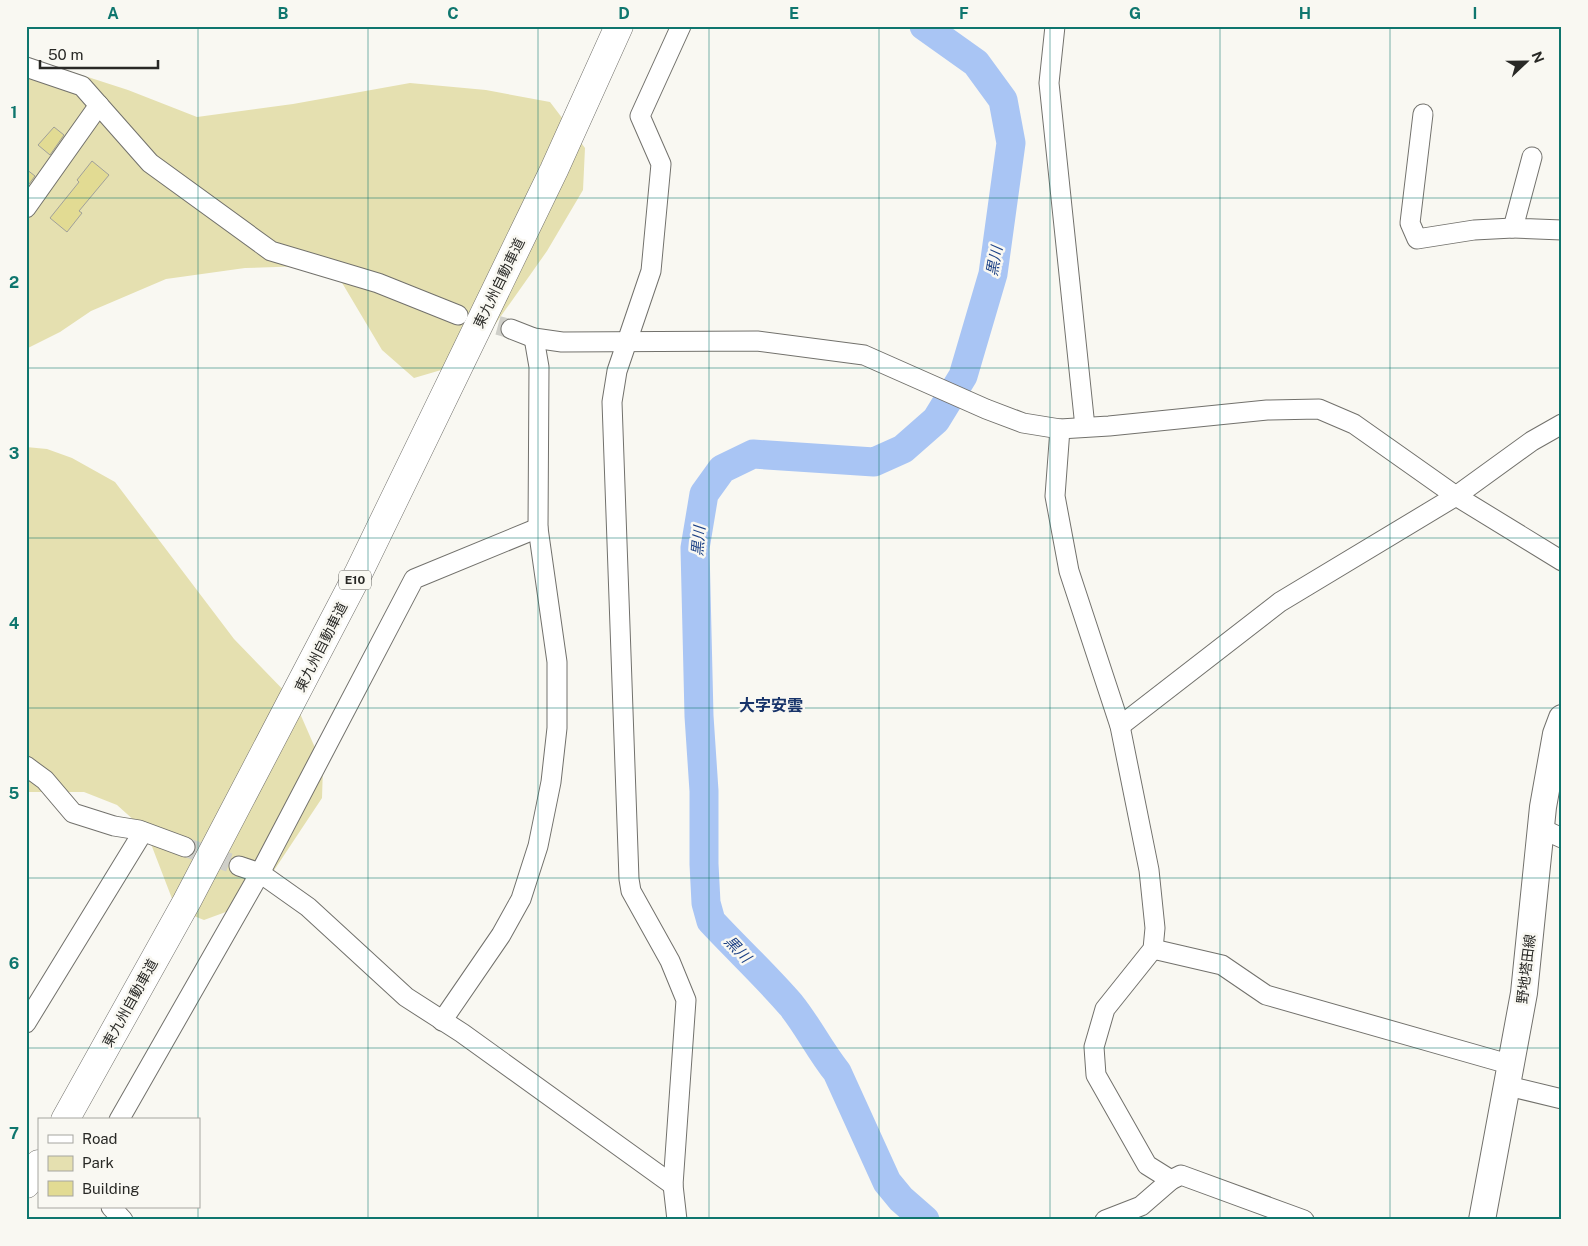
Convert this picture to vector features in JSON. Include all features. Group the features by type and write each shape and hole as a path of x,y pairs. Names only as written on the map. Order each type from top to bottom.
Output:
{"highway":[{"name":"東九州自動車道","path":"66,1118 187,901 319,650 554,170 619,26"},
{"path":"26,1184 38,1166"}],"main road":[{"name":"野地塔田線","path":"1482,1220 1510,1075 1551,833 1554,743 1562,718"}],"street":[{"path":"677,1220 674,1184 686,1000 670,961 640,911 631,891 629,879 612,402 617,372 651,271 661,164 640,116 681,26"},
{"path":"1055,26 1049,83 1085,427"},
{"path":"26,67 82,86 150,163 271,251 378,283 458,315"},
{"path":"26,208 99,105"},
{"path":"1423,114 1410,223 1417,239 1474,230 1513,228 1562,230"},
{"path":"1513,228 1532,157"},
{"path":"511,329 534,338 562,342 757,341 813,346 864,355 1023,423 1060,428 1259,411 1319,409 1354,424 1456,496 1562,561"},
{"path":"442,1021 501,935 521,899 538,846 551,782 557,728 557,662 538,528 539,366 534,338"},
{"path":"1120,726 1280,602 1456,496 1532,441 1562,424"},
{"path":"1060,428 1055,496 1069,571 1120,726 1150,870 1155,928 1153,949 1105,1009 1094,1047 1096,1075 1147,1165 1171,1180"},
{"path":"120,1118 260,873 414,579 538,528"},
{"path":"26,766 45,780 73,813 114,826 143,832 185,847"},
{"path":"28,1015 143,832"},
{"path":"239,866 260,873 308,907 406,997 674,1184"},
{"path":"1153,949 1222,965 1266,995 1510,1075 1562,1098"},
{"path":"1105,1220 1141,1206 1171,1180 1181,1175 1304,1220"},
{"path":"112,1208 123,1220"}],"green space":[{"path":"26,57 128,90 197,117 293,104 410,83 486,90 550,102 585,148 583,190 547,251 489,333 448,368 414,378 382,350 338,276 306,266 245,268 166,279 91,311 60,332 26,349"},
{"path":"26,447 47,449 72,458 115,482 234,639 295,702 323,766 322,798 253,902 204,920 176,909 146,831 117,805 84,792 26,792"}],"building":[{"path":"54,127 64,135 50,155 38,145"},
{"path":"92,161 109,175 79,211 82,213 67,232 50,218 79,182 77,180"},
{"path":"26,169 35,176 26,188"}],"waterway":[{"name":"黒川","path":"924,26 976,63 1003,100 1011,143 993,274 963,376 936,420 903,449 874,462 753,454 722,469 704,494 695,548 699,716 704,791 704,864 706,903 711,921 772,984 797,1013 837,1072 887,1182 901,1199 925,1220"}],"tunnel":[{"path":"471,318 511,329"},
{"path":"185,847 239,866"}],"district":[{"name":"大字安雲","path":"771,705"}]}
